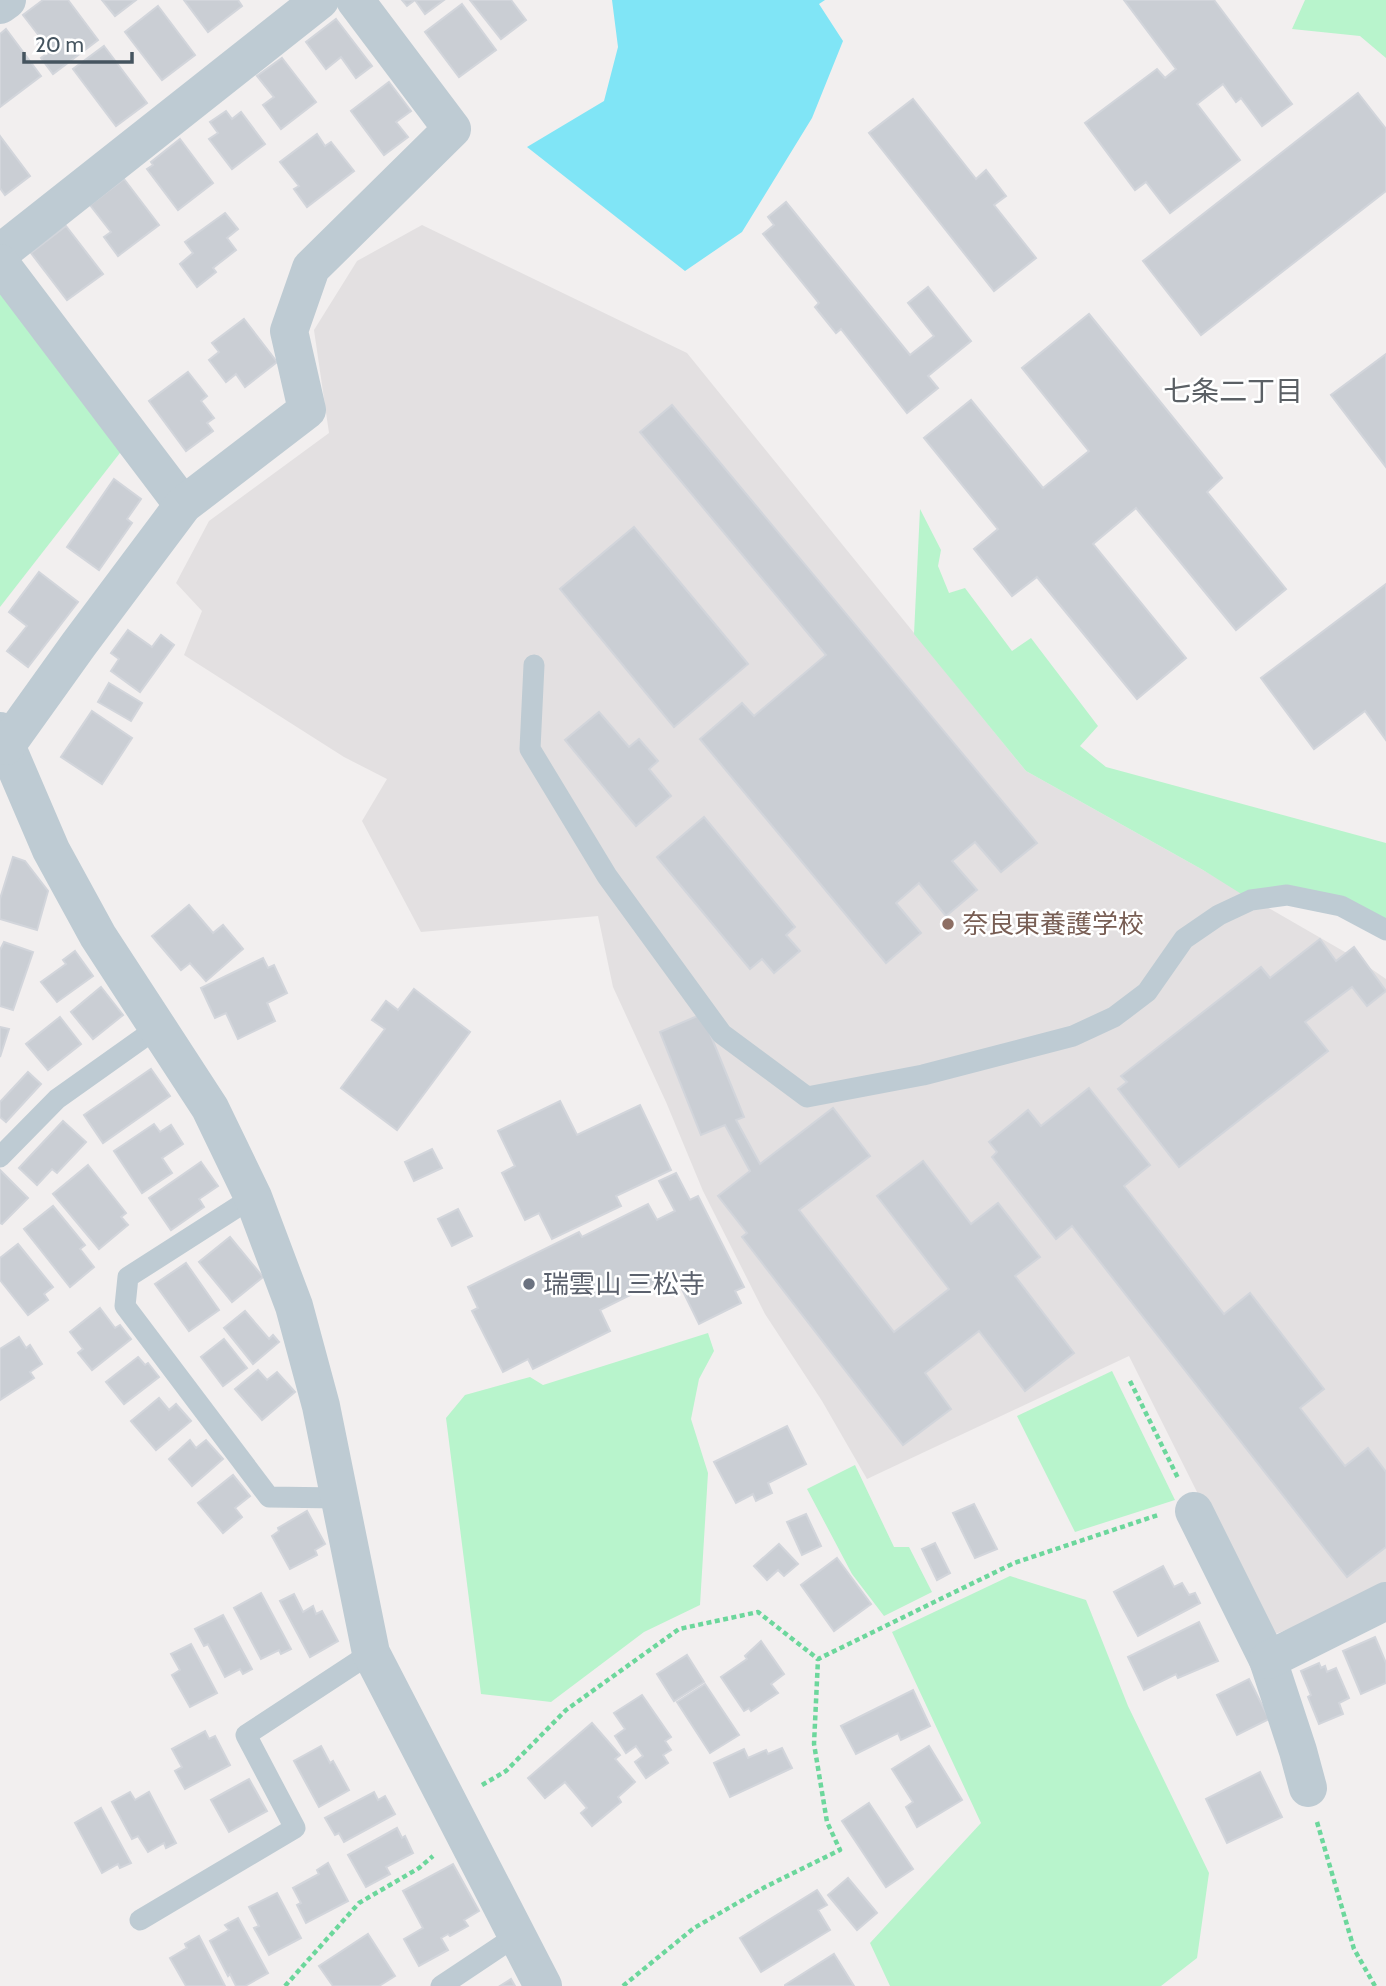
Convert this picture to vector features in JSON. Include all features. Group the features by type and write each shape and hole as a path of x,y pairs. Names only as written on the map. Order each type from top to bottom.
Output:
{"street":[{"path":"0,5 7,0"},
{"path":"0,253 320,0"},
{"path":"0,805 7,748 79,643 184,505 307,410 289,331 311,268 452,129 355,0"},
{"path":"0,263 184,505"},
{"path":"7,748 51,850 86,915 210,1108 253,1197 294,1306 321,1406 371,1653 543,1986"},
{"path":"1194,1511 1268,1660 1308,1788"},
{"path":"1268,1660 1386,1601"}],"lane":[{"path":"534,665 530,749 607,876 722,1034 807,1097 923,1075 1073,1036 1114,1017 1147,992 1184,939 1219,915 1251,900 1287,895 1341,906 1386,930"},
{"path":"0,1157 57,1099 157,1028"},
{"path":"253,1197 128,1278 125,1306 269,1497 339,1499"},
{"path":"140,1920 295,1828 246,1735 371,1653"},
{"path":"441,1986 516,1936"}],"path":[{"path":"1130,1381 1194,1511"},
{"path":"818,1659 1014,1563 1176,1508 1194,1511"},
{"path":"285,1986 359,1903 419,1868 455,1818 566,1710 679,1629 758,1612 818,1659"},
{"path":"623,1986 694,1928 765,1886 840,1850 827,1822 814,1744 818,1659"},
{"path":"1308,1788 1354,1949 1375,1986"}],"shaded area":[{"name":"奈良東養護学校","path":"422,225 687,353 1026,771 1203,870 1357,959 1386,979 1386,1591 1273,1635 1206,1510 1129,1356 867,1479 822,1401 765,1314 703,1191 613,987 598,916 421,932 362,821 387,779 344,757 184,655 202,611 176,583 209,521 329,433 314,330 357,261"}],"green space":[{"path":"1305,0 1386,0 1386,58 1360,36 1292,29"},
{"path":"0,285 123,449 0,607"},
{"path":"920,509 941,550 938,566 949,593 965,588 1012,651 1031,638 1098,726 1080,746 1106,767 1386,843 1386,930 1341,906 1251,900 1203,870 1026,771 914,634"},
{"path":"708,1333 714,1351 699,1379 691,1419 708,1473 700,1605 644,1632 551,1702 481,1694 446,1418 465,1395 530,1377 543,1385"},
{"path":"1112,1371 1175,1500 1075,1532 1017,1416"},
{"path":"855,1465 894,1547 909,1547 932,1592 884,1616 852,1574 807,1489"},
{"path":"1010,1576 1086,1600 1128,1706 1209,1873 1197,1958 1161,1986 890,1986 870,1943 981,1823 892,1632"}],"water":[{"path":"612,0 825,0 819,4 843,41 812,118 742,232 685,271 527,147 604,101 618,47"}],"building":[{"path":"43,0 68,0 98,40 53,74 41,58 45,55 35,41 40,37 23,15"},
{"path":"102,0 136,0 115,16"},
{"path":"184,0 238,0 242,6 208,32"},
{"path":"402,0 415,0 407,6"},
{"path":"415,0 444,0 425,14"},
{"path":"470,0 511,0 526,20 501,39"},
{"path":"1124,0 1214,0 1292,104 1262,126 1241,98 1236,102 1223,84 1197,104 1240,160 1170,213 1146,182 1135,190 1085,123 1157,69 1165,78 1176,69"},
{"path":"462,4 496,50 459,77 425,32"},
{"path":"158,6 195,55 162,80 125,32"},
{"path":"336,19 372,66 356,78 341,57 326,69 306,42"},
{"path":"6,29 41,76 0,107 0,34"},
{"path":"104,46 147,103 116,126 73,69"},
{"path":"282,58 316,102 281,129 263,105 274,97 257,76"},
{"path":"389,82 411,111 396,122 408,137 384,155 351,111"},
{"path":"1358,93 1386,129 1386,191 1201,335 1143,261"},
{"path":"913,99 976,179 986,170 1006,196 994,205 1036,258 994,291 869,133"},
{"path":"226,111 232,119 241,112 265,144 232,169 209,139 218,133 210,122"},
{"path":"317,134 325,146 331,142 354,171 307,207 294,189 299,186 280,162"},
{"path":"0,136 30,176 5,195 0,188"},
{"path":"180,139 213,183 178,210 147,169 153,165 151,162"},
{"path":"124,179 159,225 118,256 104,237 111,232 90,205"},
{"path":"786,202 910,355 934,336 908,303 928,287 971,341 928,376 938,388 907,413 841,329 836,333 815,307 819,303 763,234 774,225 768,217"},
{"path":"225,213 238,229 227,238 236,250 213,268 216,272 197,287 180,264 193,253 185,242"},
{"path":"66,226 103,274 67,300 31,253"},
{"path":"1089,314 1222,478 1207,492 1286,589 1236,630 1136,508 1093,544 1186,658 1137,699 1037,577 1012,596 974,549 998,529 924,438 971,400 1043,488 1089,451 1022,368"},
{"path":"244,319 277,362 245,387 236,374 226,382 209,360 219,352 212,343"},
{"path":"1386,354 1386,467 1331,395"},
{"path":"188,372 207,396 201,401 214,418 207,423 213,431 186,451 149,401"},
{"path":"672,405 1037,843 1001,872 975,842 952,861 977,890 946,916 919,883 896,903 921,933 886,963 700,739 742,703 754,716 826,655 640,432"},
{"path":"114,479 141,499 127,519 132,523 99,570 67,547"},
{"path":"634,527 748,664 674,727 560,589"},
{"path":"39,572 78,602 28,667 7,651 27,626 9,612"},
{"path":"1386,584 1386,740 1365,711 1314,749 1261,678"},
{"path":"128,630 152,647 161,635 174,645 140,692 111,671 119,659 111,653"},
{"path":"109,683 142,703 131,721 98,702"},
{"path":"92,711 132,738 102,784 61,757"},
{"path":"599,712 629,747 639,739 658,761 649,769 671,796 636,826 565,740"},
{"path":"704,817 795,927 786,935 800,951 774,973 762,959 750,969 657,857"},
{"path":"13,857 25,861 48,891 37,930 0,919 0,899"},
{"path":"189,905 213,933 223,925 243,949 206,981 190,963 181,970 152,936"},
{"path":"1320,939 1336,961 1354,947 1386,991 1367,1006 1352,987 1305,1022 1328,1051 1179,1167 1118,1089 1127,1082 1121,1076 1261,967 1270,978"},
{"path":"4,942 33,952 13,1010 0,1006 0,950"},
{"path":"75,951 93,976 57,1002 41,982 66,964 63,960"},
{"path":"263,958 268,968 274,965 287,993 267,1003 275,1021 238,1039 226,1013 215,1018 201,988"},
{"path":"101,987 123,1015 93,1039 71,1012"},
{"path":"414,989 470,1032 397,1130 341,1088 385,1029 372,1020 386,1001 398,1010"},
{"path":"702,1014 744,1117 736,1120 760,1164 833,1108 870,1156 799,1210 894,1332 949,1289 877,1196 923,1161 971,1224 998,1203 1040,1257 1015,1276 1074,1353 1025,1391 979,1331 925,1373 951,1409 903,1445 742,1237 747,1233 718,1196 750,1171 725,1125 701,1135 660,1032"},
{"path":"60,1017 81,1044 48,1070 26,1044"},
{"path":"0,1027 9,1029 0,1057"},
{"path":"151,1069 170,1096 103,1143 84,1115"},
{"path":"28,1072 41,1084 6,1122 0,1117 0,1102"},
{"path":"1089,1088 1150,1165 1124,1186 1224,1314 1250,1293 1324,1389 1300,1408 1345,1466 1368,1448 1386,1472 1386,1547 1347,1577 1072,1226 1056,1239 992,1157 997,1152 989,1142 1028,1110 1041,1126"},
{"path":"560,1101 577,1135 640,1105 671,1170 616,1196 621,1206 552,1239 539,1213 525,1220 502,1173 515,1166 498,1131"},
{"path":"63,1121 86,1142 57,1173 52,1169 37,1185 19,1168"},
{"path":"154,1124 160,1132 171,1125 183,1144 162,1158 172,1173 142,1193 114,1151"},
{"path":"432,1149 442,1168 414,1181 405,1162"},
{"path":"201,1162 218,1186 199,1199 204,1207 171,1230 149,1198"},
{"path":"88,1165 126,1213 121,1217 128,1225 99,1249 53,1194"},
{"path":"0,1170 28,1198 2,1224 0,1223"},
{"path":"676,1173 690,1200 698,1196 744,1287 735,1291 741,1303 699,1324 674,1273 600,1310 610,1331 533,1369 528,1359 503,1372 472,1311 478,1308 468,1287 579,1232 582,1237 648,1204 657,1220 675,1211 659,1181"},
{"path":"53,1206 85,1245 80,1249 94,1267 70,1287 24,1229"},
{"path":"458,1209 472,1236 452,1246 438,1219"},
{"path":"230,1237 263,1277 232,1302 199,1262"},
{"path":"18,1244 53,1287 44,1294 48,1300 28,1315 0,1280 0,1258"},
{"path":"186,1263 219,1310 189,1331 155,1284"},
{"path":"100,1308 115,1328 120,1325 131,1339 92,1370 78,1353 83,1349 70,1332"},
{"path":"245,1311 269,1339 273,1335 279,1342 253,1364 224,1328"},
{"path":"19,1337 26,1348 30,1345 42,1364 30,1372 34,1378 0,1400 0,1349"},
{"path":"224,1339 247,1368 223,1386 201,1357"},
{"path":"138,1357 145,1365 148,1363 159,1377 124,1404 106,1382"},
{"path":"258,1370 267,1380 277,1372 295,1392 262,1420 235,1389"},
{"path":"159,1398 169,1410 176,1404 191,1421 156,1450 131,1421"},
{"path":"787,1426 806,1464 768,1483 772,1493 756,1501 753,1494 736,1503 714,1462"},
{"path":"190,1440 196,1448 206,1440 223,1459 192,1486 169,1459"},
{"path":"233,1475 250,1496 235,1508 242,1517 223,1533 198,1503"},
{"path":"974,1504 997,1549 975,1558 953,1513"},
{"path":"307,1511 325,1544 315,1550 317,1555 290,1569 272,1536 279,1531 278,1528"},
{"path":"806,1514 821,1546 802,1555 787,1522"},
{"path":"935,1543 950,1573 937,1580 922,1549"},
{"path":"779,1544 798,1564 784,1576 778,1570 767,1580 754,1566"},
{"path":"837,1558 871,1604 834,1631 801,1585"},
{"path":"1163,1566 1174,1587 1182,1583 1189,1595 1195,1593 1200,1603 1138,1636 1114,1592"},
{"path":"261,1593 291,1649 281,1654 279,1650 261,1659 234,1608"},
{"path":"294,1594 303,1612 313,1606 316,1614 322,1611 338,1641 310,1657 280,1601"},
{"path":"223,1615 252,1669 243,1674 240,1669 225,1677 208,1644 204,1646 195,1629"},
{"path":"1199,1622 1218,1661 1178,1678 1176,1674 1144,1690 1128,1657"},
{"path":"1375,1637 1386,1663 1386,1683 1361,1694 1343,1651"},
{"path":"761,1641 784,1674 771,1684 778,1693 751,1711 749,1708 744,1711 721,1677 747,1659 745,1656"},
{"path":"191,1644 217,1693 190,1707 172,1675 180,1670 171,1654"},
{"path":"687,1655 704,1682 674,1701 657,1674"},
{"path":"1319,1663 1321,1668 1325,1666 1327,1672 1336,1668 1349,1698 1339,1703 1343,1714 1319,1724 1301,1671"},
{"path":"1249,1679 1269,1719 1237,1735 1217,1695"},
{"path":"705,1684 739,1735 710,1753 677,1702"},
{"path":"913,1690 930,1726 901,1740 898,1733 856,1754 841,1726"},
{"path":"642,1695 671,1737 665,1741 671,1750 663,1755 668,1763 646,1778 635,1762 643,1756 636,1746 626,1753 615,1736 625,1729 614,1713"},
{"path":"592,1723 620,1755 615,1759 635,1782 618,1797 621,1802 592,1826 581,1813 587,1808 565,1782 545,1798 528,1778"},
{"path":"205,1731 209,1739 215,1736 230,1765 185,1789 175,1771 182,1767 172,1749"},
{"path":"321,1746 349,1790 319,1807 294,1761"},
{"path":"929,1746 962,1800 917,1827 906,1807 913,1802 892,1769"},
{"path":"782,1748 792,1768 730,1797 714,1763 744,1749 748,1758 766,1750 768,1754"},
{"path":"1260,1772 1282,1817 1227,1843 1206,1799"},
{"path":"249,1779 267,1811 229,1832 211,1800"},
{"path":"130,1792 135,1800 149,1792 176,1843 166,1848 164,1843 148,1852 138,1836 132,1839 112,1802"},
{"path":"374,1792 378,1800 385,1796 395,1814 344,1842 339,1833 335,1835 325,1818"},
{"path":"869,1803 913,1869 886,1887 842,1821"},
{"path":"101,1808 131,1863 120,1868 118,1864 102,1873 75,1823"},
{"path":"397,1828 402,1838 405,1836 413,1853 386,1867 390,1874 366,1887 348,1855"},
{"path":"328,1863 348,1901 306,1923 297,1905 301,1903 293,1888 319,1874 317,1870"},
{"path":"453,1864 479,1911 464,1920 468,1926 441,1938 448,1950 419,1966 404,1939 423,1928 403,1891"},
{"path":"848,1878 877,1913 857,1930 828,1895"},
{"path":"817,1890 827,1905 818,1910 830,1930 761,1972 740,1938"},
{"path":"277,1893 301,1938 269,1955 254,1928 259,1926 249,1907"},
{"path":"238,1918 268,1973 245,1986 236,1986 230,1974 228,1976 210,1941 229,1930 225,1925"},
{"path":"368,1934 395,1976 379,1986 333,1986 319,1966"},
{"path":"199,1936 225,1986 186,1986 170,1958 187,1948 185,1944"},
{"path":"834,1954 854,1986 785,1986 785,1985"},
{"path":"511,1979 515,1986 500,1986"}],"place":[{"name":"奈良東養護学校","path":"948,924"},
{"name":"瑞雲山 三松寺","path":"529,1284"}],"district":[{"name":"七条二丁目","path":"1233,391"}]}
